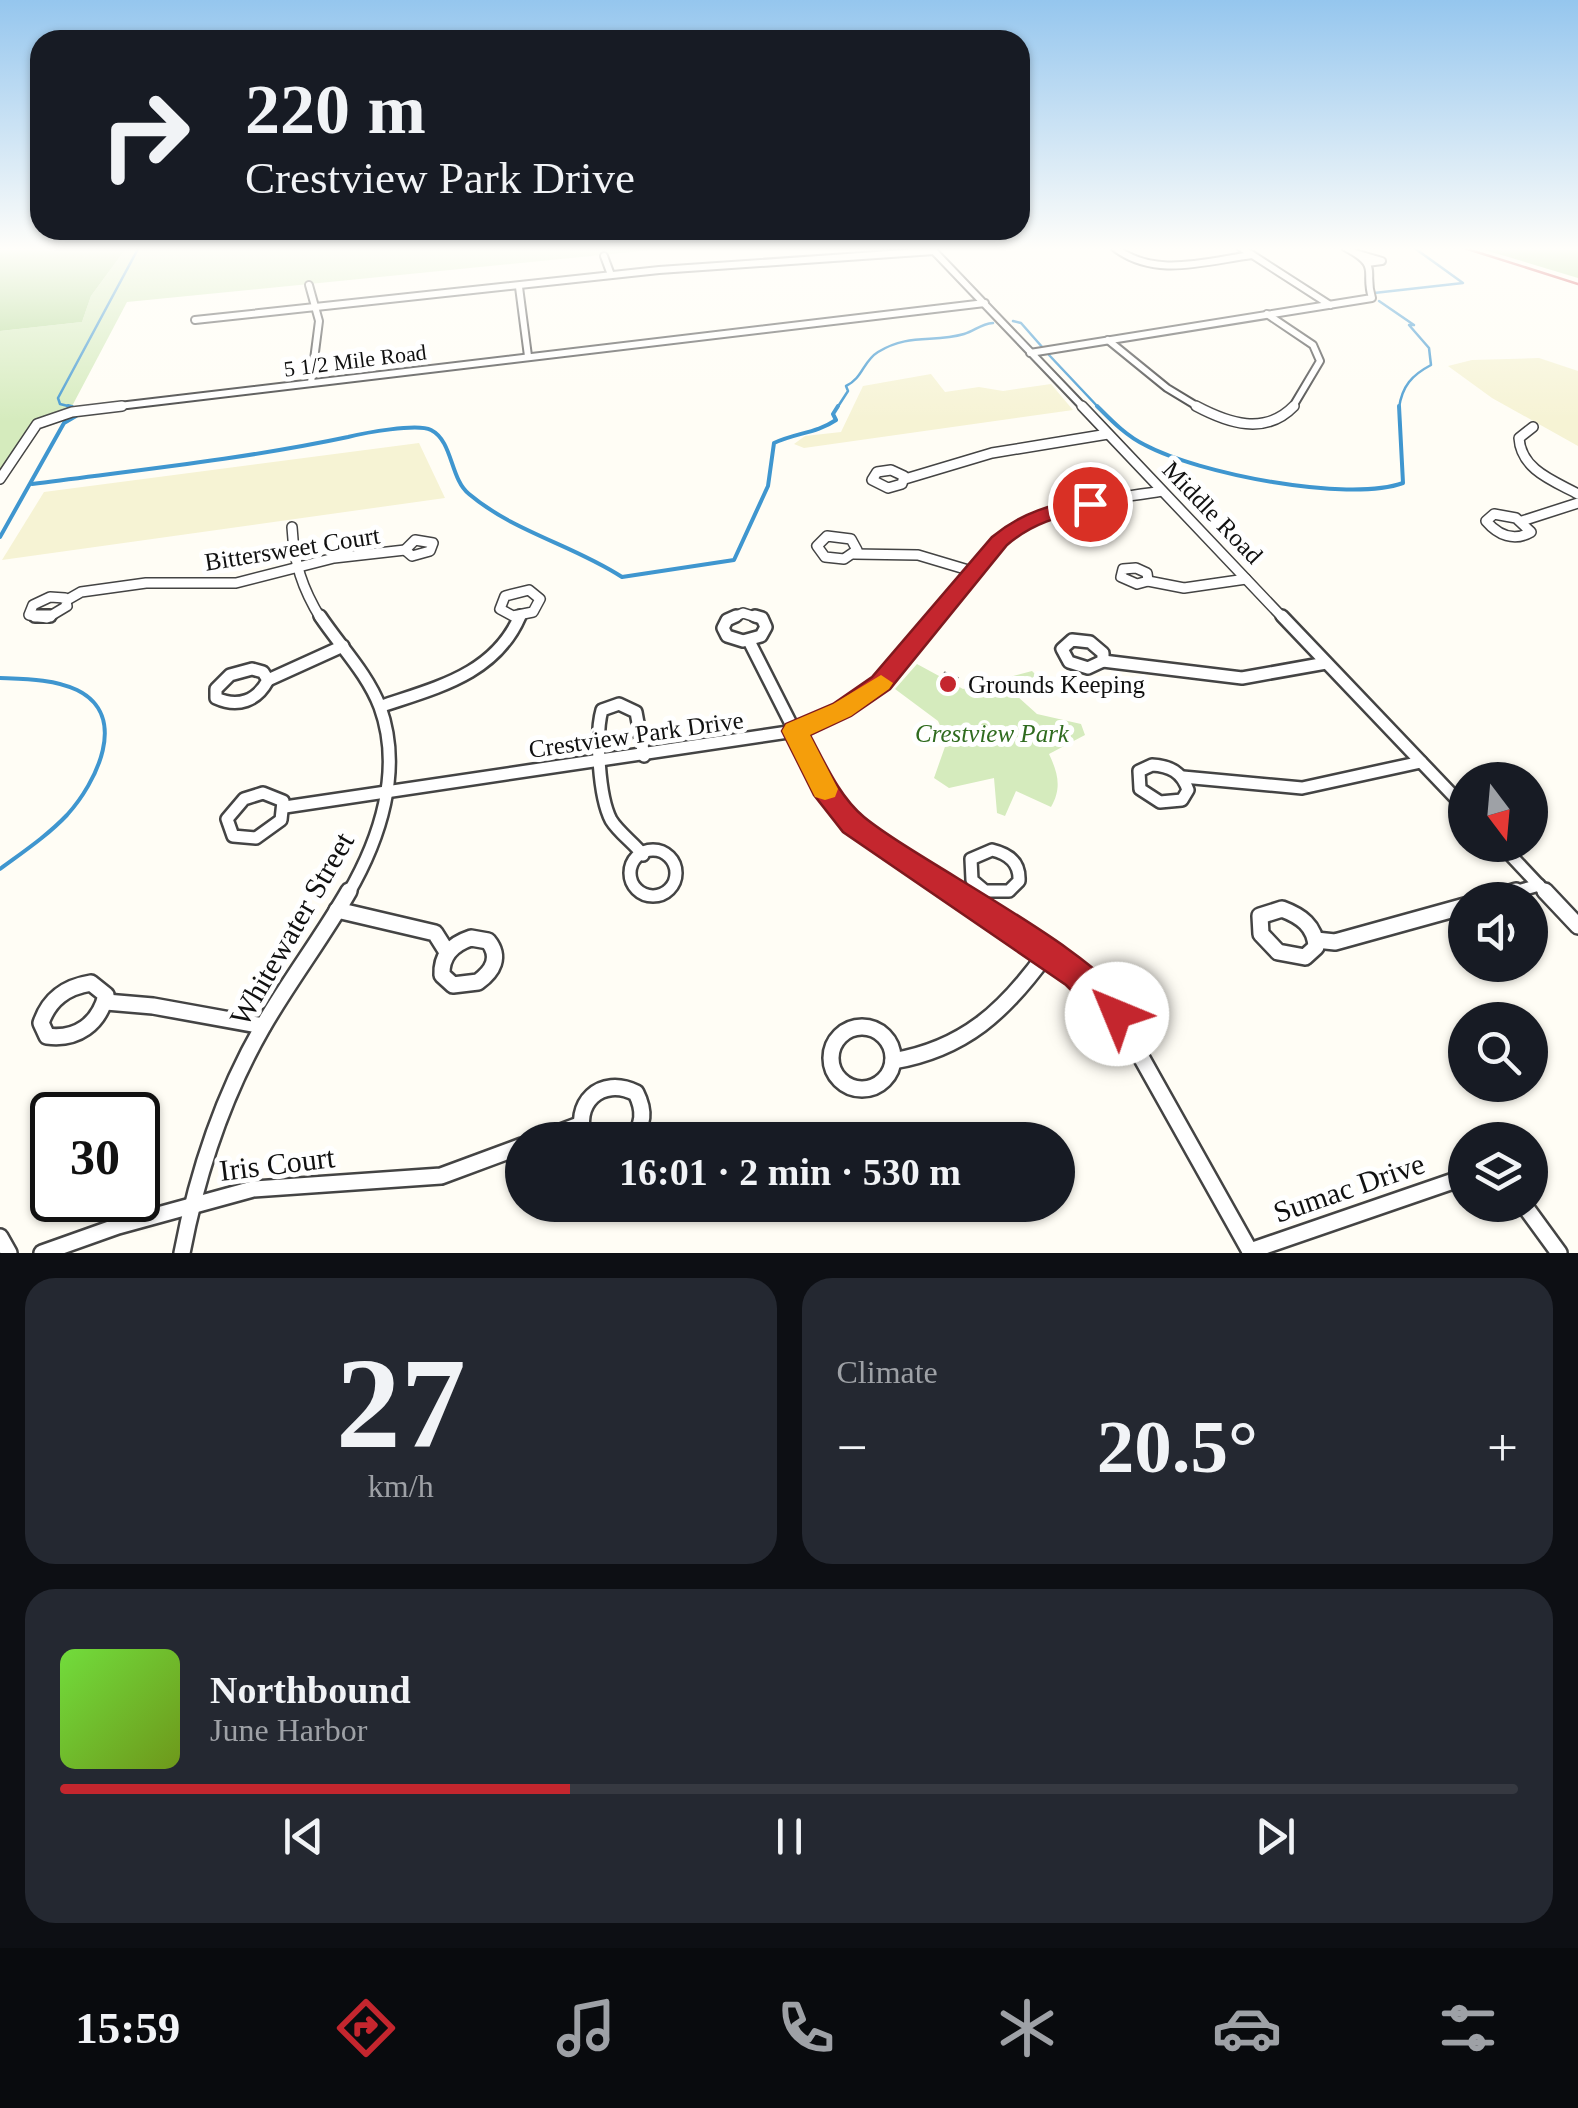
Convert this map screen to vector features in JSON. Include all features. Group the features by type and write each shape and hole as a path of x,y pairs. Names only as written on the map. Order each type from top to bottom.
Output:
{"street":[{"path":"196,320 307,305"},
{"path":"311,383 322,324 318,305"},
{"path":"521,305 528,356"},
{"name":"5 1/2 Mile Road","path":"0,479 38,424 58,415 956,305"},
{"name":"Middle Road","path":"988,305 1448,790"},
{"path":"1030,353 1327,305"},
{"path":"1108,340 1198,410 1239,422 1270,421 1289,412 1320,361 1313,345 1267,314"},
{"path":"1534,427 1519,438 1521,454 1534,468 1578,494"},
{"path":"905,479 992,452 1108,434"},
{"name":"Crestview Park Drive","path":"285,808 795,731 842,710 881,683 1008,534 1041,514 1162,491"},
{"path":"1522,521 1578,503"},
{"name":"Whitewater Street","path":"182,1253 190,1206 221,1113 263,1026 369,852 388,792 390,742 382,706 370,681 310,601 294,568 292,527"},
{"name":"Bittersweet Court","path":"68,600 81,592 146,583 236,583 334,558 405,550"},
{"path":"854,554 918,555 974,572"},
{"path":"1148,581 1164,587 1190,588 1246,579"},
{"path":"382,706 456,679 486,663 506,644 520,616"},
{"path":"749,641 824,787 853,824 1046,954 1098,993 1125,1025 1251,1252"},
{"path":"268,680 263,672 244,670 224,679 215,694 226,704 242,702 263,690 268,680 343,646"},
{"path":"1103,661 1242,678 1326,662"},
{"path":"642,855 605,804 597,718 612,705 636,712 644,756"},
{"path":"1183,778 1302,788 1421,762"},
{"path":"254,795 279,796 285,808 271,830 251,838 232,837 224,826 229,812 254,795"},
{"path":"1517,862 1536,882"},
{"path":"964,902 978,886"},
{"path":"1548,894 1578,926"},
{"path":"1282,909 1309,924 1316,940 1316,947 1305,957 1287,956 1268,946 1258,922 1266,911 1282,909"},
{"path":"337,910 435,932 447,952"},
{"path":"1316,940 1335,942 1448,911"},
{"path":"892,1061 926,1057 978,1031 1016,997 1046,954"},
{"path":"98,985 106,1002 96,1020 76,1034 55,1038 42,1030 40,1022 48,1006 73,986 98,985"},
{"path":"106,1002 153,1006 263,1026"},
{"path":"863,1027 888,1042 892,1061 884,1080 876,1086 855,1087 837,1075 830,1055 844,1031 863,1027"},
{"path":"581,1122 580,1114 590,1095 619,1084 636,1093 642,1102 642,1122"},
{"name":"Iris Court","path":"42,1253 252,1189 293,1184 407,1182 440,1176 505,1152"},
{"name":"Sumac Drive","path":"1251,1252 1448,1182"},
{"path":"1537,1222 1560,1253"},
{"path":"0,1236 9,1253"}],"shaded area":[{"path":"1539,358 1578,371 1578,446 1492,398 1448,366 1472,360"},
{"path":"931,374 945,392 979,387 1003,391 1051,384 1073,410 804,448 794,444 805,436 841,432 863,386"},
{"path":"419,443 445,498 2,560 44,492"}],"green space":[{"path":"0,305 88,305 82,322 0,331"},
{"path":"88,305 125,305 70,410 42,420 26,432 0,473 0,331 82,322"},
{"name":"Crestview Park","path":"917,664 963,689 1032,671 1040,679 1017,696 1037,714 1081,724 1085,735 1049,754 1058,780 1051,807 1016,791 1005,816 997,813 994,778 949,788 934,778 947,741 938,721 895,689"}],"building":[{"path":"945,673 957,678 952,686 939,681"}],"waterway":[{"path":"72,407 60,404 58,398 108,305"},
{"path":"1386,305 1414,325 1409,325 1429,348 1431,365 1409,382 1399,408"},
{"path":"1013,321 1021,323 1043,348"},
{"path":"837,408 848,391 846,386 869,360 889,346 953,337 993,323"},
{"path":"1049,355 1098,407"},
{"path":"32,484 230,458 390,429 424,428 438,435 463,487 486,507 622,577 734,560 768,486 774,443 836,420 833,414 838,406"},
{"path":"1098,407 1131,437 1199,466 1272,482 1346,489 1403,483 1399,408"},
{"path":"0,537 64,423 76,416"},
{"path":"0,678 49,682 77,690 93,702 102,716 105,733 97,768 78,802 51,830 0,869"}],"slow traffic":[{"path":"825,789 795,731 842,710 881,683"}],"place":[{"name":"Grounds Keeping","path":"948,684"}],"route":[{"path":"1090,504 1053,510 1017,526 1000,541 881,683 842,710 795,731 824,787 853,824 1078,975 1117,1014"}]}
